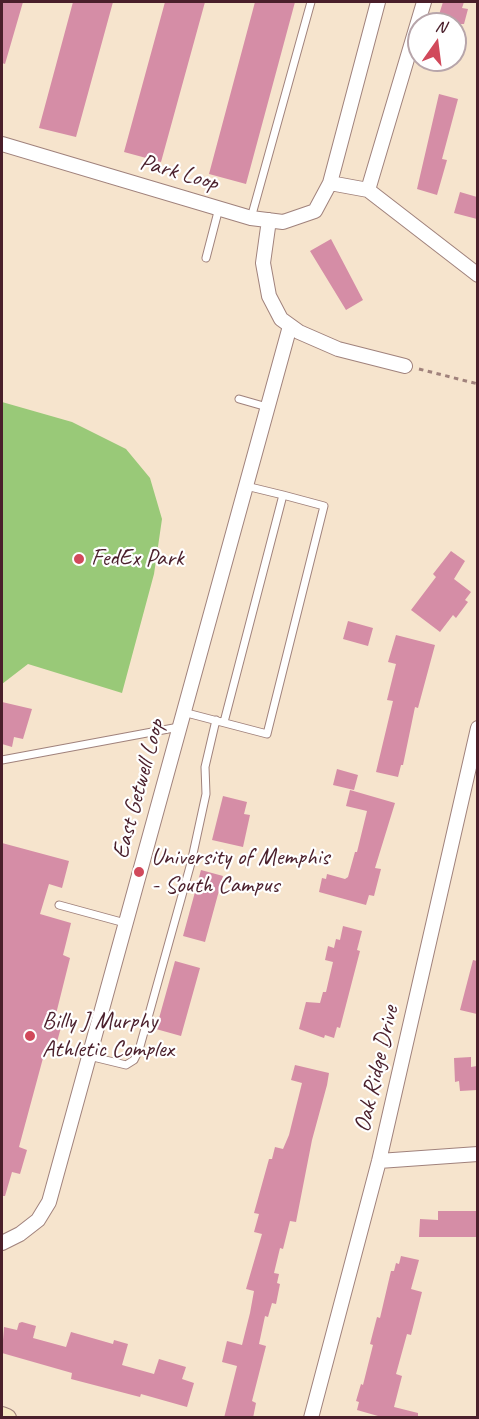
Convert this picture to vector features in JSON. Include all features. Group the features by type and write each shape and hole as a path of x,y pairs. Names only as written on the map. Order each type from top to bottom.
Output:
{"main road":[{"path":"2,1416 7,1418"}],"street":[{"name":"Park Loop","path":"2,144 251,218 283,222 315,211 330,183 378,2"},
{"path":"368,190 423,2"},
{"path":"330,183 368,190 477,275"},
{"path":"268,220 263,263 269,296 281,319 299,332 338,349 405,366"},
{"name":"East Getwell Loop","path":"2,1243 20,1234 38,1220 49,1202 290,326"},
{"name":"Oak Ridge Drive","path":"311,1418 379,1161 477,728"},
{"path":"379,1161 477,1154"}],"lane":[{"path":"251,218 311,2"},
{"path":"206,258 219,208"},
{"path":"239,399 267,407"},
{"path":"183,712 267,734 324,507 246,486"},
{"path":"89,1056 126,1065 134,1060 139,1050 191,863 206,794 205,768 283,495"},
{"path":"2,760 179,727"},
{"path":"59,905 125,922"}],"path":[{"path":"405,366 477,384"}],"green space":[{"name":"FedEx Park","path":"2,402 72,422 126,449 150,478 162,519 154,574 122,693 28,664 2,684"}],"building":[{"path":"2,2 23,2 5,64 2,63"},
{"path":"73,2 113,2 76,137 39,128"},
{"path":"165,2 205,2 161,162 124,152"},
{"path":"255,2 295,2 246,184 209,174"},
{"path":"443,2 464,2 462,8 468,9 467,13 440,12"},
{"path":"439,94 458,99 442,159 447,160 437,195 417,189"},
{"path":"460,192 477,197 477,219 454,213"},
{"path":"331,239 363,300 346,310 310,251"},
{"path":"451,551 465,561 454,579 471,592 465,600 468,602 456,618 453,615 440,632 411,610 436,577 433,574"},
{"path":"348,621 373,628 368,646 343,639"},
{"path":"396,635 435,645 418,708 415,707 403,765 401,765 398,777 376,772 393,701 387,700 396,664 388,662"},
{"path":"2,702 32,709 23,739 14,737 12,747 2,744"},
{"path":"337,769 358,775 354,790 333,785"},
{"path":"350,790 395,803 375,868 381,869 374,896 369,895 366,905 319,892 322,878 326,879 327,874 345,879 348,877 355,852 357,852 367,811 346,806"},
{"path":"223,796 247,802 244,814 250,815 243,847 212,840"},
{"name":"Billy J Murphy Athletic Complex","path":"2,843 69,861 62,888 49,884 40,914 71,923 63,955 70,958 54,1022 62,1024 55,1049 46,1047 19,1147 27,1150 20,1174 12,1172 5,1196 2,1196"},
{"path":"201,870 223,876 205,942 183,936"},
{"path":"343,926 362,931 357,950 360,951 340,1028 337,1027 334,1038 325,1035 324,1038 299,1029 306,1002 320,1003 323,992 326,992 333,962 325,960 328,946 334,948 336,939 340,940"},
{"path":"473,960 477,961 477,1014 460,1010"},
{"path":"175,961 200,968 181,1036 156,1029"},
{"path":"471,1057 471,1067 477,1066 477,1090 460,1091 459,1081 455,1082 454,1058"},
{"path":"295,1065 329,1073 327,1085 312,1140 296,1222 290,1221 274,1273 279,1274 277,1283 280,1284 276,1304 272,1303 268,1317 265,1316 259,1344 266,1346 252,1401 256,1403 253,1418 224,1418 237,1366 222,1362 227,1341 242,1345 250,1313 254,1291 246,1289 262,1234 254,1232 259,1214 254,1213 269,1159 272,1159 275,1147 283,1149 289,1135 302,1083 291,1080"},
{"path":"438,1211 477,1211 477,1237 419,1237 420,1219 438,1220"},
{"path":"401,1256 419,1260 411,1289 422,1292 411,1335 407,1334 396,1374 402,1376 394,1407 418,1413 418,1418 385,1418 357,1410 359,1402 356,1401 361,1384 363,1385 373,1345 370,1344 377,1317 380,1318 391,1271 394,1271 396,1263 399,1264"},
{"path":"19,1323 36,1326 33,1338 66,1347 71,1332 113,1344 114,1340 128,1344 122,1365 154,1374 159,1359 186,1367 182,1379 194,1383 187,1407 141,1394 140,1397 71,1379 72,1373 2,1353 4,1327 17,1330"}],"place":[{"name":"FedEx Park","path":"79,559"},
{"name":"University of Memphis - South Campus","path":"139,872"},
{"name":"Billy J Murphy Athletic Complex","path":"30,1036"}]}
